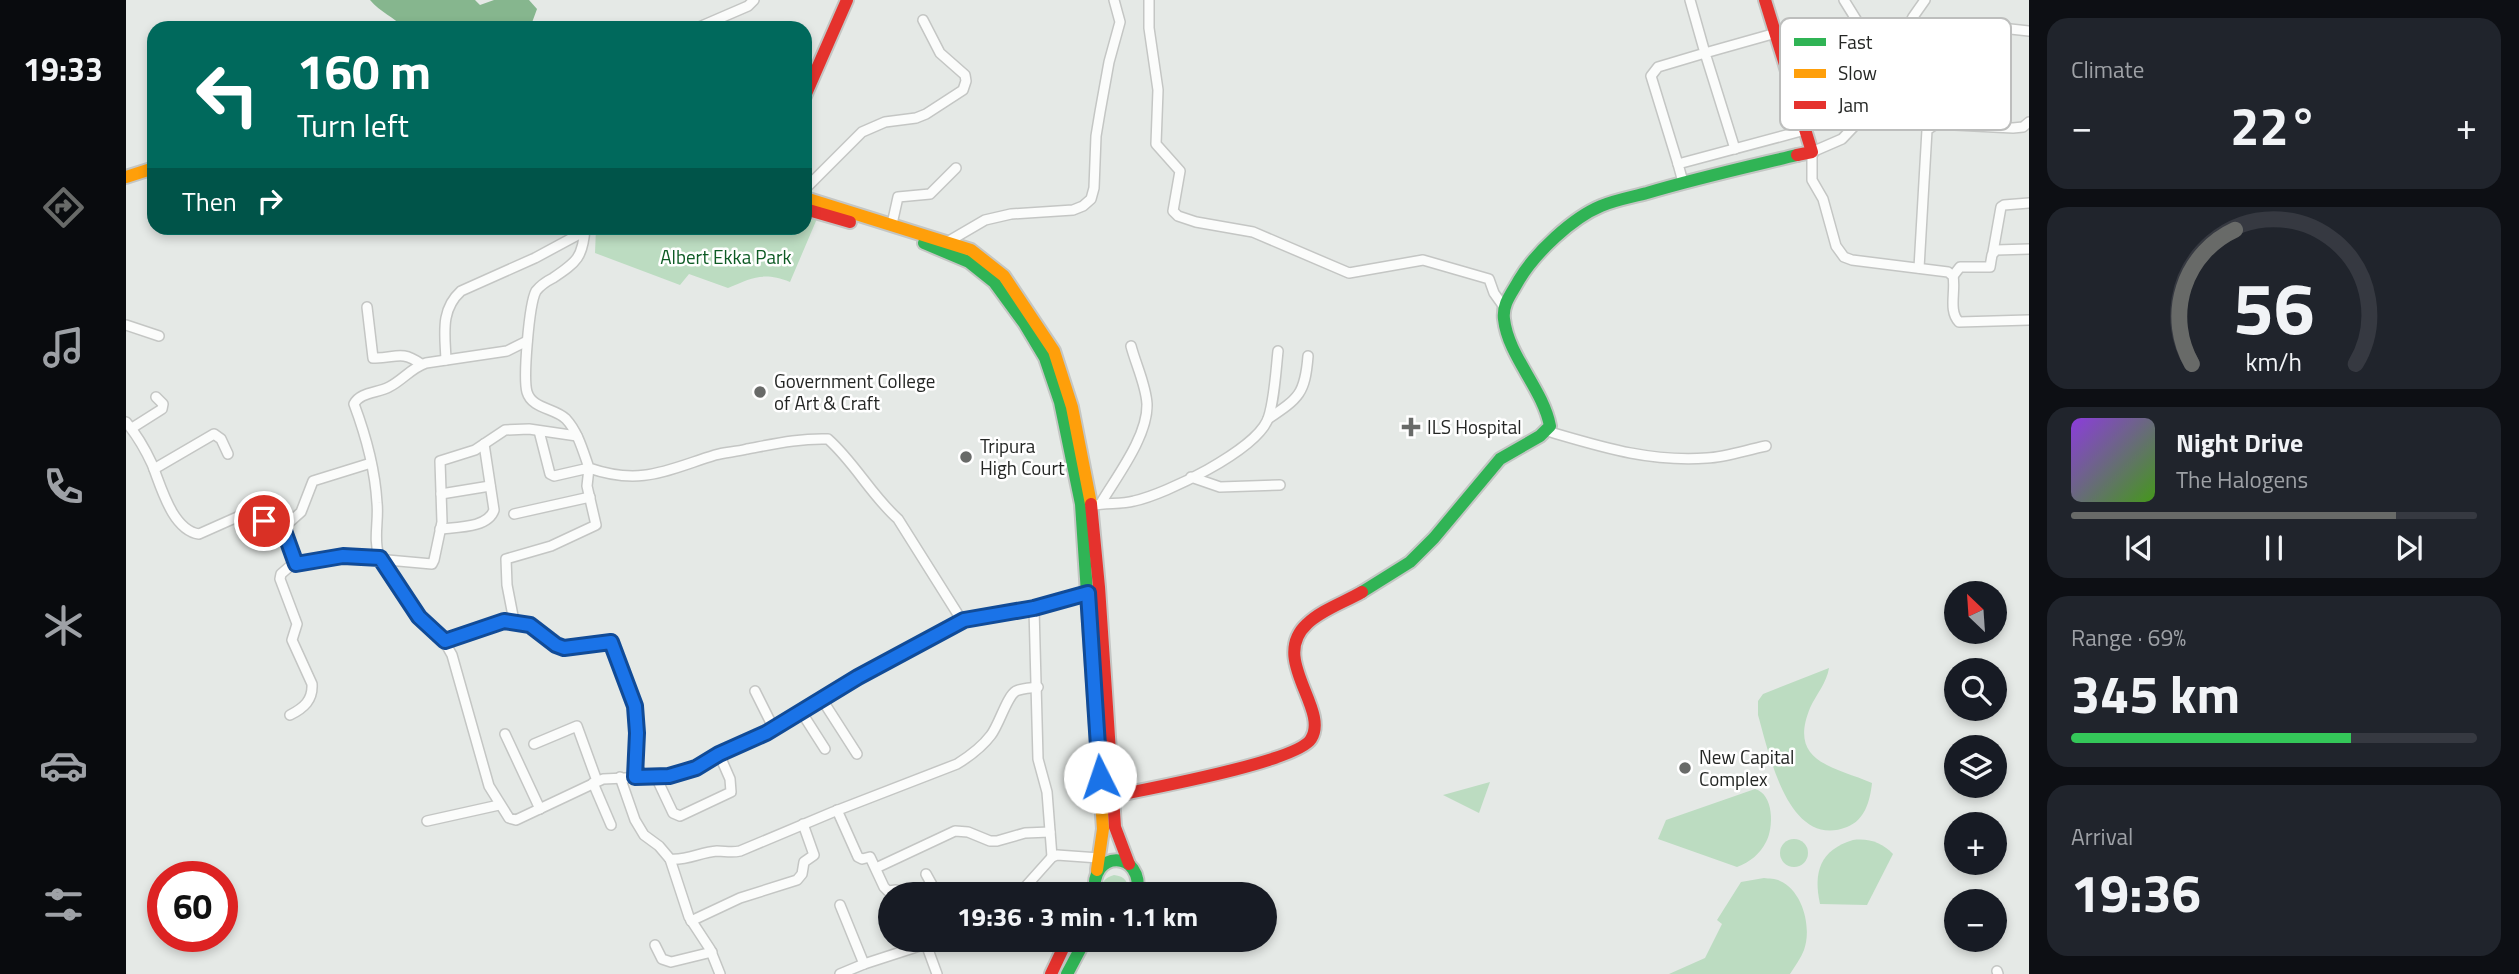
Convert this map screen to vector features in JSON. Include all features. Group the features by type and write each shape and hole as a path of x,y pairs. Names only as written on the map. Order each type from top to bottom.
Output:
{"main road":[{"path":"812,80 847,0"},
{"path":"1765,0 1780,46"},
{"path":"1113,796 1268,760 1303,747 1311,740 1314,732 1311,711 1294,658 1297,635 1315,618 1377,584 1417,556 1500,459 1550,426 1547,411 1511,344 1504,321 1504,307 1525,270 1579,218 1601,206 1683,182 1812,152 1805,130"},
{"path":"126,177 147,170"},
{"path":"812,200 971,250 1004,276 1054,351 1072,407 1096,504 1115,827 1129,864 1140,882"},
{"path":"812,211 925,243 955,254 983,271 1003,293 1045,358 1053,379 1081,504 1103,830 1095,882"},
{"path":"1098,864 1115,860 1129,864"},
{"path":"1051,974 1061,952"},
{"path":"1067,974 1079,952"}],"street":[{"path":"713,21 748,6 754,0"},
{"path":"949,241 985,220 1011,214 1073,210 1091,199 1098,124 1109,62 1120,22 1114,0"},
{"path":"1149,0 1149,28 1158,90 1156,144 1180,171 1173,211 1178,216 1196,222 1253,232 1349,273 1423,260 1474,274 1489,279 1494,293 1504,307"},
{"path":"1690,0 1735,149"},
{"path":"1844,0 1855,18"},
{"path":"1912,18 1925,0"},
{"path":"812,181 862,132 885,122 926,114 962,90 966,81 965,75 940,53 923,20"},
{"path":"2011,29 2029,31"},
{"path":"1683,182 1651,76 1658,67 1776,33"},
{"path":"2011,128 2023,127 2029,122"},
{"path":"1678,164 1805,130"},
{"path":"1853,130 1842,139 1812,152 1812,180 1823,199 1836,246 1844,257 1852,260 1948,272 1953,276"},
{"path":"1919,268 1927,130"},
{"path":"891,224 898,197 930,194 956,168"},
{"path":"2029,203 2001,207 1990,267 1961,267 1953,276 1954,313 1959,322 1966,324 2029,320"},
{"path":"446,360 446,313 461,291 535,258 575,235"},
{"path":"514,621 507,585 506,559 551,546 593,527 596,522 587,486 589,468 577,436 560,415 529,398 526,388 527,341 535,293 575,262 583,252 584,235"},
{"path":"1993,252 2001,249 2029,249"},
{"path":"368,307 373,358 410,356 421,365"},
{"path":"126,325 159,336"},
{"path":"527,341 507,351 415,366 389,387 356,399 354,404 362,424 371,463 377,501 375,544 380,558 419,617 445,641 452,655 489,786 499,805 513,821 595,782 620,777 656,777 696,768 719,754 774,729 858,677 964,620 1034,608 1088,593"},
{"path":"1096,504 1132,451 1145,418 1146,394 1130,346"},
{"path":"1268,419 1278,351"},
{"path":"1096,504 1132,502 1153,496 1240,451 1268,419 1302,391 1306,383 1308,356"},
{"path":"156,397 163,404 162,409 129,425 154,469 174,516 194,534 244,514 283,528"},
{"path":"290,715 303,709 313,690 292,640 297,624 280,579 281,574 296,564 343,556 432,564 440,529 440,461 475,450 505,430 529,429 577,436"},
{"path":"539,431 550,474 554,476 589,468 614,475 653,475 677,470 717,455 787,441 828,439 845,454 886,508 898,519 964,620"},
{"path":"1546,431 1620,453 1660,459 1710,458 1766,446"},
{"path":"154,469 214,434 221,439 228,454"},
{"path":"440,529 490,520 494,510 484,444"},
{"path":"283,528 301,512 313,481 371,463"},
{"path":"1191,477 1220,487 1280,485"},
{"path":"441,494 490,486"},
{"path":"514,514 590,497"},
{"path":"283,528 296,564"},
{"path":"1034,608 1038,759 1047,792 1052,857"},
{"path":"445,641 496,622 514,621 530,625 564,648 611,642 635,706 635,777"},
{"path":"670,859 719,851 740,851 957,764 972,755 992,734 1015,691 1038,687"},
{"path":"755,691 774,729"},
{"path":"823,701 857,754"},
{"path":"802,713 825,749"},
{"path":"534,744 577,726 611,825"},
{"path":"505,734 540,808"},
{"path":"656,777 673,813 680,816 731,792 730,779 719,754"},
{"path":"620,777 635,820 644,835 659,845 670,859 691,920 712,952 720,974"},
{"path":"427,821 499,805"},
{"path":"837,810 858,857 870,857 882,882"},
{"path":"691,920 740,898 797,880 803,874 804,862 814,855 803,824"},
{"path":"876,868 955,831 968,832 990,841 1025,833 1050,832"},
{"path":"1030,882 1057,855 1098,864"},
{"path":"926,874 930,882"},
{"path":"840,905 864,964"},
{"path":"655,945 662,959 671,962 712,952"},
{"path":"840,974 897,952"},
{"path":"926,952 937,974"}],"green space":[{"name":"Albert Ekka Park","path":"812,211 819,214 812,230"},
{"name":"Albert Ekka Park","path":"596,235 810,235 790,282 773,277 759,277 728,288 689,274 680,285 595,253"},
{"path":"1829,668 1810,708 1805,726 1805,740 1809,751 1829,766 1872,783 1868,803 1858,820 1847,827 1827,830 1810,825 1796,812 1784,794 1768,752 1758,715 1758,701 1763,694"},
{"path":"1490,782 1479,813 1443,795"},
{"path":"1755,789 1766,797 1769,804 1769,836 1761,850 1742,865 1737,867 1658,839 1666,820"},
{"path":"1794,839 1804,843 1808,853 1804,863 1794,867 1784,863 1780,853 1784,843"},
{"path":"1853,840 1875,842 1893,854 1867,905 1820,904 1819,872 1826,856 1842,844"},
{"path":"1114,875 1126,882 1103,882"},
{"path":"1764,878 1778,880 1788,886 1795,893 1804,911 1806,941 1803,953 1790,974 1669,974 1705,958 1722,924 1717,920 1741,882"}],"shaded area":[{"path":"370,0 475,0 480,5 494,0 529,0 537,9 533,21 396,21"}],"traffic: fast":[{"path":"1362,592 1410,562 1434,538 1500,459 1540,436 1550,426 1540,399 1512,346 1504,319 1508,299 1544,248 1578,219 1606,204 1797,155"},
{"path":"924,243 969,262 994,282 1045,358 1060,402 1081,504 1099,772"},
{"path":"1095,882 1100,868 1117,860 1133,869 1137,882"},
{"path":"1067,974 1079,952"}],"traffic: slow":[{"path":"126,177 147,170"},
{"path":"812,200 971,250 1004,276 1054,351 1072,407 1091,504"},
{"path":"1097,870 1103,829 1099,772"}],"traffic: jam":[{"path":"812,80 847,0"},
{"path":"1765,0 1780,49"},
{"path":"1797,155 1812,152 1805,130"},
{"path":"812,211 850,222"},
{"path":"1091,504 1115,827 1129,864"},
{"path":"1113,796 1279,757 1300,748 1311,739 1315,727 1313,713 1297,668 1294,653 1297,638 1313,619 1362,592"},
{"path":"1051,974 1061,952"}],"place":[{"name":"Government College of Art & Craft","path":"760,392"},
{"name":"ILS Hospital","path":"1411,427"},
{"name":"Tripura High Court","path":"966,457"},
{"name":"New Capital Complex","path":"1685,768"}],"route":[{"path":"264,521 283,528 296,564 343,556 380,558 419,617 445,641 496,622 514,621 530,625 564,648 611,642 635,706 635,777 669,776 696,768 719,754 766,733 823,701 858,677 964,620 1034,608 1088,593 1100,777"}]}
